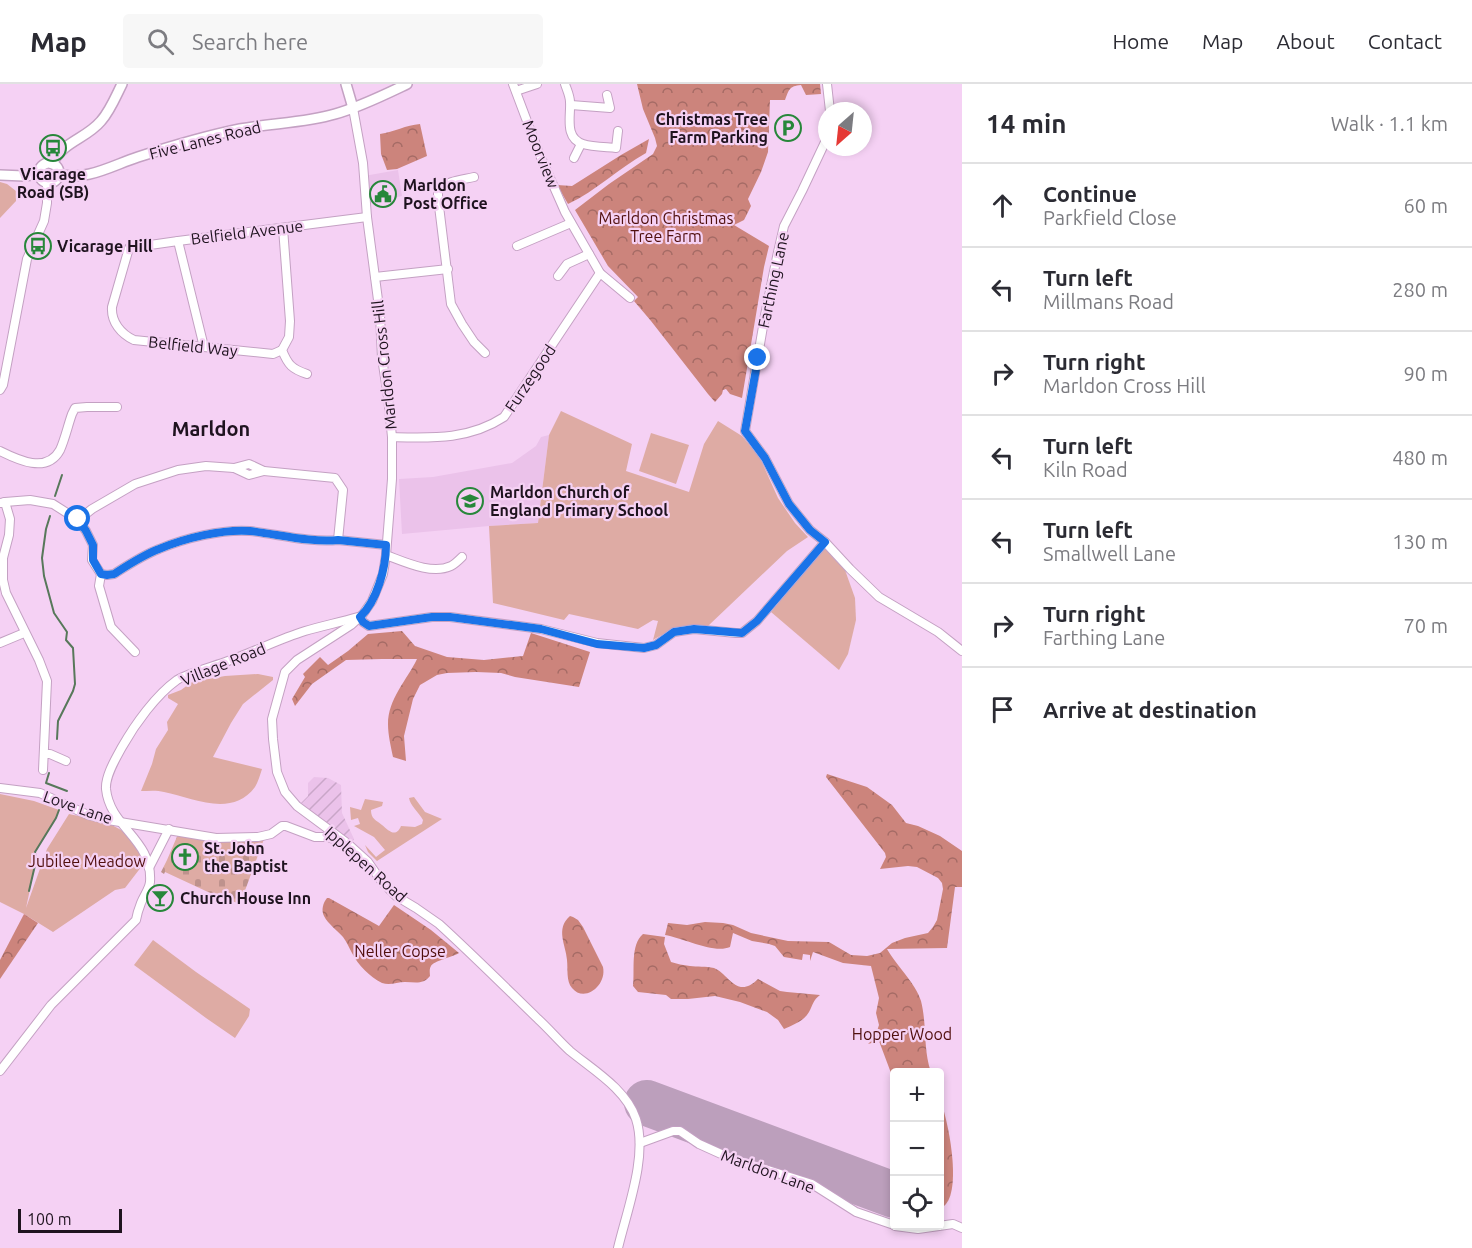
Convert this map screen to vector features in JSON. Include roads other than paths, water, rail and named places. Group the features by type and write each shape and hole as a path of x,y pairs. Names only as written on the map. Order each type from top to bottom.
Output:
{"street":[{"path":"52,164 65,146 101,122 122,84"},
{"path":"346,84 353,108"},
{"name":"Five Lanes Road","path":"59,174 81,177 206,137 334,114 408,84"},
{"path":"515,88 537,84"},
{"path":"565,84 571,105 570,131 581,144 616,148 618,131"},
{"path":"827,84 829,102"},
{"name":"Moorview","path":"515,88 539,153 571,223 600,273"},
{"path":"571,105 610,108 608,94"},
{"name":"Marldon Cross Hill","path":"353,108 363,163 367,218 380,315 382,358 392,437 392,479 383,574 372,601 360,617"},
{"path":"574,158 581,144"},
{"name":"Farthing Lane","path":"819,156 784,226 765,315 745,431 765,458 789,504 810,530 825,542"},
{"path":"52,164 57,167 59,174 54,182 47,183 39,174 43,165 52,164"},
{"path":"0,175 39,174"},
{"path":"474,177 451,182 438,191 452,304 474,342 485,353"},
{"path":"0,390 12,344 27,260 44,220 47,183"},
{"name":"Belfield Avenue","path":"129,248 367,218"},
{"path":"517,246 571,223"},
{"path":"283,228 290,321 289,337 282,350 294,369 307,374"},
{"path":"178,241 204,347"},
{"name":"Belfield Way","path":"129,248 111,314 117,327 134,340 273,354 282,350"},
{"path":"558,276 567,264 589,254"},
{"path":"375,277 447,269"},
{"path":"600,273 630,298"},
{"name":"Furzegood","path":"392,437 447,437 487,427 504,417 600,273"},
{"path":"0,451 11,457 41,464 58,453 75,408 117,407"},
{"path":"78,519 135,484 157,476 206,466 234,468 249,464 264,471 335,478 343,490 338,540"},
{"path":"42,770 47,681 1,580 10,519 3,503 30,500 52,504 78,519 93,545 93,560 101,574 99,586 111,627 135,652"},
{"path":"101,574 114,574 159,549 214,533 247,531 296,538 386,545"},
{"path":"360,617 369,626 432,617 450,617 541,629 597,644 644,648 656,645 674,632 694,629 742,633 757,621 825,542 879,597 938,633 962,651"},
{"path":"386,555 407,563 441,569 452,565 462,557"},
{"name":"Village Road","path":"149,868 146,854 120,822 110,804 106,788 112,765 144,715 166,689 179,679 304,632 360,617"},
{"name":"Ipplepen Road","path":"360,617 297,660 285,672 272,718 277,772 285,792 297,806 368,862 382,882 396,896 440,924 570,1051 601,1074 624,1097 636,1118 640,1143 635,1181 618,1248"},
{"path":"0,643 24,633"},
{"path":"44,754 51,754 66,761"},
{"name":"Love Lane","path":"0,788 40,794 88,815 216,838 271,834 282,826 286,826 315,837 328,837 346,843"},
{"path":"0,1071 51,1005 136,920 140,904 149,888 149,868 169,830"},
{"name":"Marldon Lane","path":"640,1143 673,1131 680,1131 699,1144 730,1158 812,1184 856,1212 890,1223"},
{"name":"Marldon Lane","path":"944,1225 952,1224 962,1228"}],"waterway":[{"path":"55,496 62,475"},
{"path":"50,516 42,558 44,576 54,613 67,632 66,640 73,648 75,684 58,721 57,739"},
{"path":"49,773 46,783 67,791"},
{"path":"29,891 36,861 35,852 59,810"}],"place":[{"name":"Christmas Tree Farm Parking","path":"788,128"},
{"name":"Vicarage Road (SB)","path":"53,148"},
{"name":"Marldon Post Office","path":"383,194"},
{"name":"Vicarage Hill","path":"38,246"},
{"name":"Marldon Church of England Primary School","path":"470,501"},
{"name":"St. John the Baptist","path":"185,857"},
{"name":"Church House Inn","path":"160,898"}],"district":[{"name":"Marldon","path":"211,428"}],"park label":[{"name":"Marldon Christmas Tree Farm","path":"666,227"},
{"name":"Jubilee Meadow","path":"87,861"},
{"name":"Neller Copse","path":"400,951"},
{"name":"Hopper Wood","path":"902,1034"}]}
